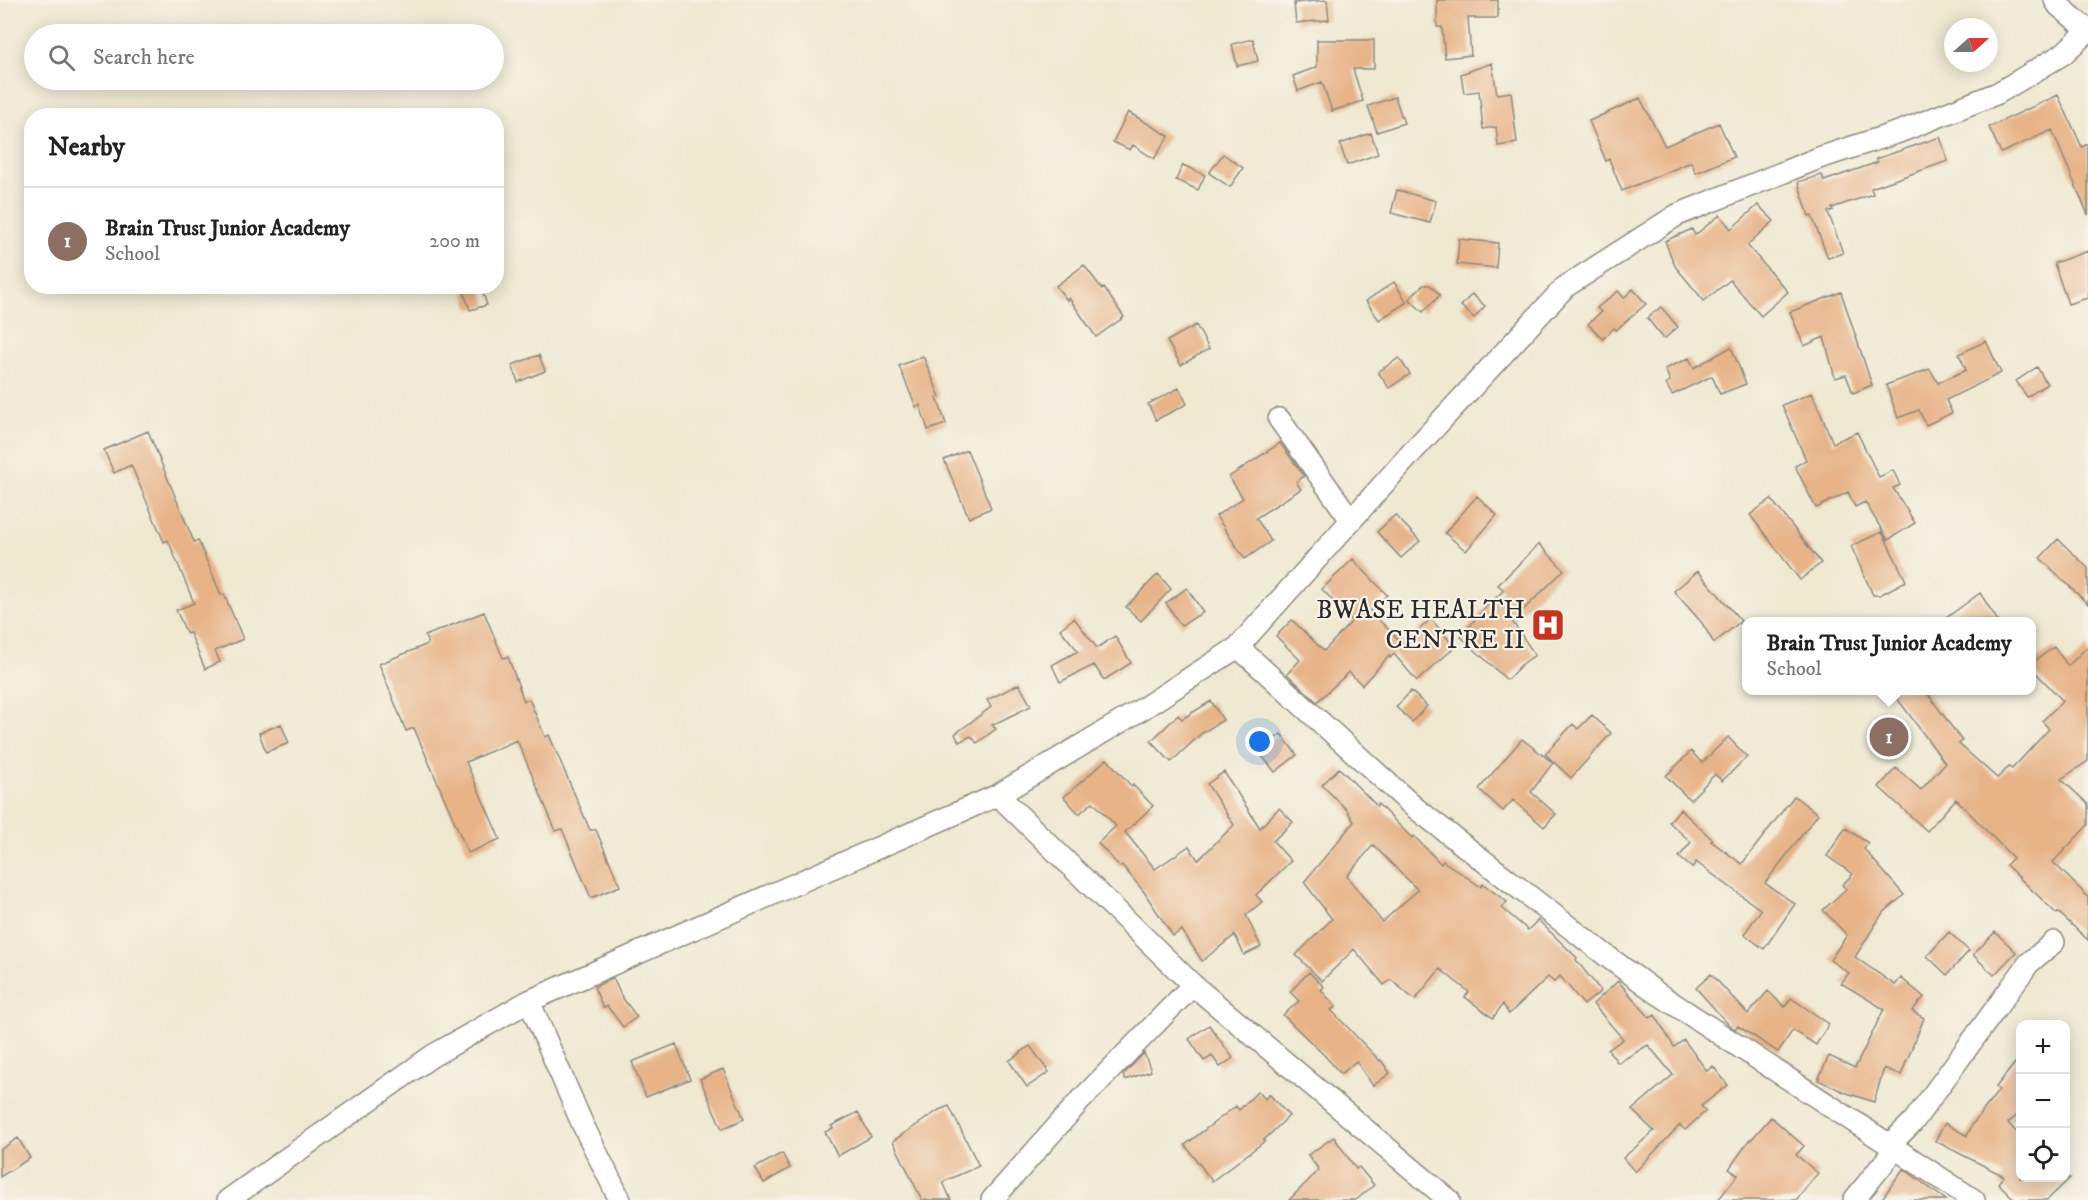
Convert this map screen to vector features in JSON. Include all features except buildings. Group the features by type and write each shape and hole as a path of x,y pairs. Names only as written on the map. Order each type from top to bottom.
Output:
{"street":[{"path":"228,1200 432,1056 529,1001 998,795 1082,746 1238,647 1564,287 1677,215 1819,158 1899,132 1998,93 2063,54 2088,30 2055,0"},
{"path":"1278,419 1351,520"},
{"path":"1238,647 1414,807 1608,957 1657,993 1974,1200"},
{"path":"998,795 1193,985 1449,1200"},
{"path":"1854,1200 2029,963 2054,942"},
{"path":"992,1200 1079,1102 1193,985"},
{"path":"529,1001 582,1123 620,1200"}],"place":[{"name":"BWASE HEALTH CENTRE II","path":"1548,625"},
{"name":"Brain Trust Junior Academy","path":"1889,737"}]}
